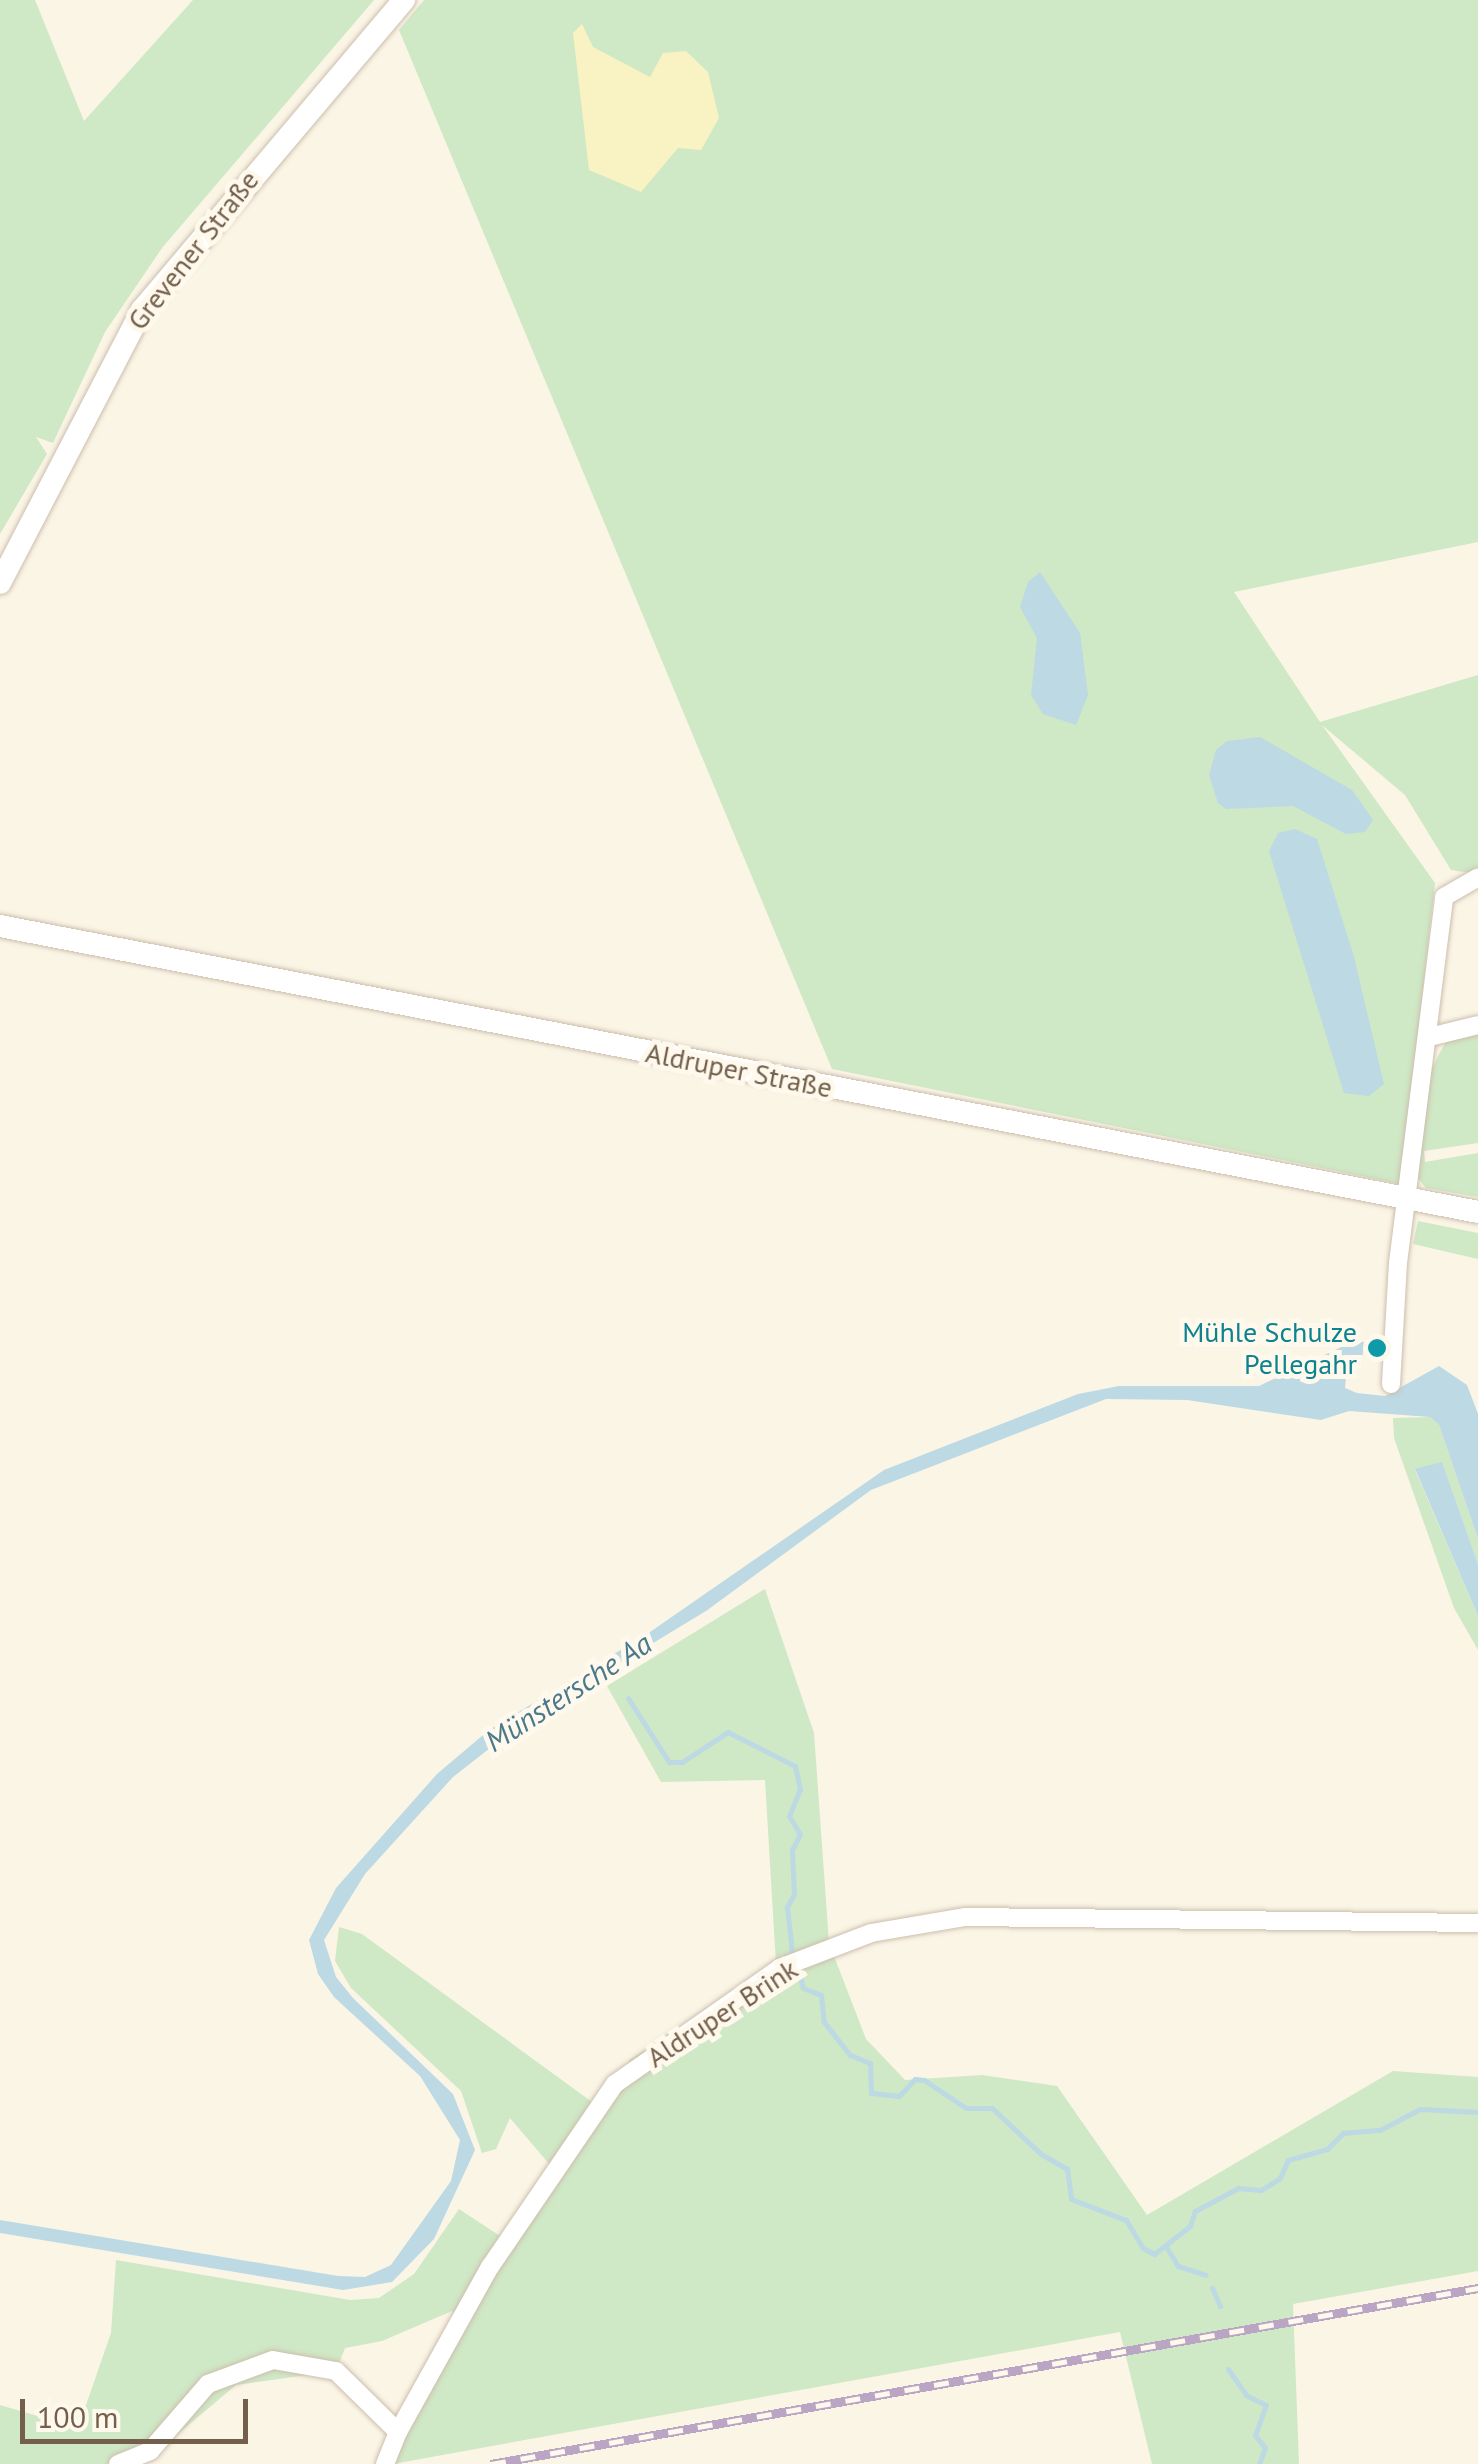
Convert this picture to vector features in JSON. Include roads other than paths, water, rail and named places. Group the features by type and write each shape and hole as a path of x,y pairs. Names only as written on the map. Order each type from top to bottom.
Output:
{"main road":[{"name":"Grevener Straße","path":"0,583 142,310 404,0"},
{"name":"Aldruper Straße","path":"0,926 1478,1212"}],"street":[{"path":"1391,1384 1406,1198 1444,897 1478,877"},
{"path":"1429,1037 1478,1025"},
{"name":"Aldruper Brink","path":"384,2464 490,2267 615,2084 780,1968 871,1934 966,1918 1478,1923"},
{"path":"118,2464 150,2451 208,2384 273,2360 336,2371 398,2432"}],"water":[{"path":"1040,572 1080,633 1088,695 1076,725 1043,714 1031,695 1037,638 1020,607 1028,582"},
{"path":"1260,737 1352,790 1373,820 1365,832 1346,834 1293,806 1226,809 1218,803 1209,775 1216,750 1227,741"},
{"path":"1295,829 1317,839 1354,957 1384,1084 1369,1096 1344,1093 1269,851 1278,833"},
{"name":"Münstersche Aa","path":"1352,1342 1365,1342 1362,1358 1347,1363 1345,1388 1357,1393 1385,1396 1439,1366 1467,1385 1478,1414 1478,1539 1439,1425 1430,1417 1349,1411 1321,1420 1187,1400 1106,1399 871,1490 706,1611 526,1720 453,1777 365,1874 324,1940 336,1977 353,1998 453,2094 475,2150 434,2239 392,2282 343,2290 0,2233 0,2220 338,2276 365,2277 391,2265 451,2181 460,2140 420,2076 334,1997 318,1974 309,1940 336,1888 437,1774 489,1730 650,1632 884,1470 1078,1394 1119,1386 1259,1386"},
{"path":"1442,1462 1478,1564 1478,1616 1415,1469"}],"waterway":[{"path":"628,1698 669,1762 682,1762 728,1732 795,1766 800,1789 789,1816 800,1834 792,1850 794,1894 787,1907 792,1953"},
{"path":"800,1976 803,1988 821,1995 824,2022 850,2055 870,2063 871,2093 899,2096 915,2079 924,2080 966,2108 992,2108 1041,2154 1067,2169 1071,2199 1126,2220 1143,2248 1154,2254 1190,2226 1195,2211 1238,2188 1261,2190 1280,2178 1288,2160 1327,2149 1343,2133 1380,2130 1420,2109 1478,2112"},
{"path":"1167,2248 1178,2266 1206,2275"},
{"path":"1212,2288 1220,2306"},
{"path":"1228,2369 1246,2395 1266,2405 1255,2435 1265,2448 1259,2464"}],"railway":[{"path":"491,2464 1478,2288"}],"place":[{"name":"Mühle Schulze Pellegahr","path":"1377,1348"}]}
